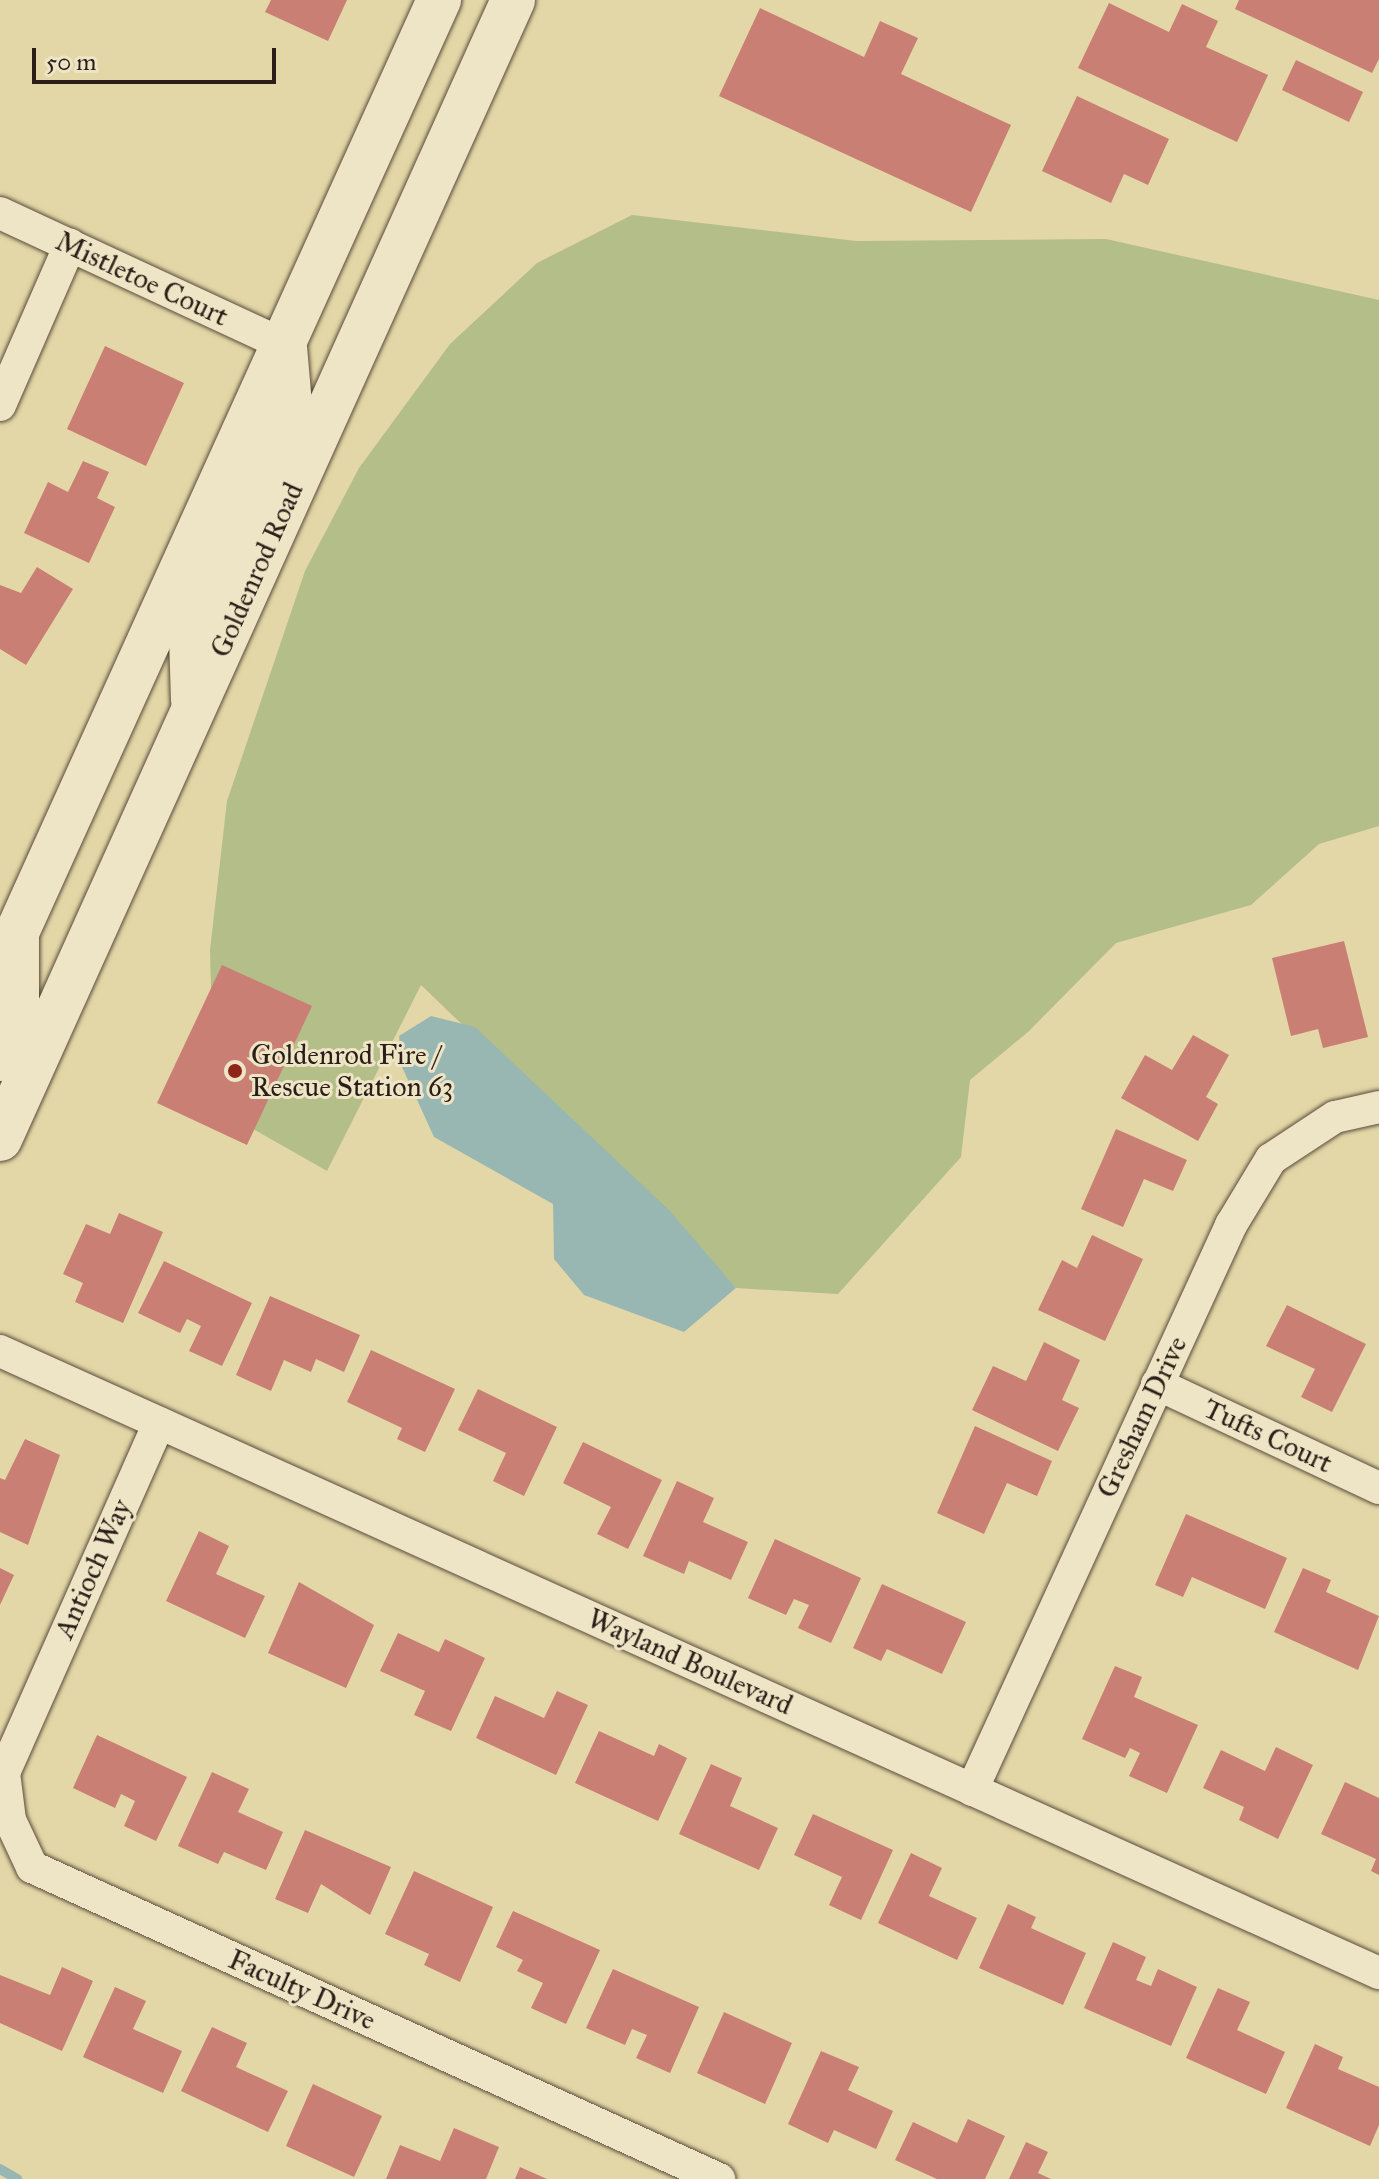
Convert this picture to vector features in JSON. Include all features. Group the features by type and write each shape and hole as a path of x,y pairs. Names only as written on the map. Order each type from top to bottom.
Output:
{"main road":[{"path":"0,1059 17,1023 8,952 439,0"},
{"name":"Goldenrod Road","path":"0,1139 513,0"},
{"path":"194,710 191,637 291,416 284,345"}],"street":[{"name":"Mistletoe Court","path":"0,213 284,345"},
{"path":"0,405 70,245"},
{"name":"Gresham Drive","path":"972,1790 1231,1225 1271,1159 1335,1117 1379,1107"},
{"name":"Wayland Boulevard","path":"0,1351 1379,1973"},
{"name":"Tufts Court","path":"1157,1384 1379,1488"},
{"name":"Antioch Way","path":"28,1716 159,1423"},
{"name":"Faculty Drive","path":"28,1716 4,1773 10,1820 32,1867 719,2179"}],"green space":[{"path":"632,215 856,241 1106,239 1379,300 1379,826 1319,844 1251,905 1116,943 1028,1032 970,1080 961,1157 838,1294 736,1288 421,985 327,1171 241,1122 213,1063 210,950 227,801 305,571 359,468 450,344 537,263"}],"water":[{"path":"431,1016 475,1027 669,1210 736,1288 684,1332 584,1295 554,1259 553,1204 434,1137 402,1067 399,1036"}],"building":[{"path":"271,0 347,0 328,41 265,12"},
{"path":"1239,0 1379,0 1379,59 1372,73 1235,9"},
{"path":"1109,3 1169,32 1182,4 1218,21 1206,47 1268,75 1237,142 1078,68"},
{"path":"760,8 864,57 880,21 918,38 901,74 1011,125 971,212 719,96"},
{"path":"1296,60 1363,92 1349,122 1282,90"},
{"path":"1077,96 1169,139 1148,185 1124,174 1111,203 1042,171"},
{"path":"105,346 184,383 146,466 67,429"},
{"path":"83,461 109,472 97,498 115,507 89,563 24,533 48,482 68,492"},
{"path":"37,567 73,589 26,665 0,649 0,585 21,593"},
{"path":"1344,941 1368,1037 1323,1048 1318,1029 1291,1036 1272,958"},
{"path":"222,965 312,1006 247,1145 157,1103"},
{"path":"1193,1035 1229,1055 1206,1097 1218,1104 1198,1141 1121,1098 1145,1055 1172,1070"},
{"path":"1116,1129 1187,1160 1173,1191 1144,1179 1123,1227 1081,1209"},
{"path":"119,1213 163,1232 123,1323 75,1302 83,1283 63,1274 86,1224 110,1234"},
{"path":"1092,1235 1143,1259 1105,1341 1038,1310 1062,1260 1077,1268"},
{"path":"164,1261 252,1303 222,1366 189,1351 201,1326 187,1319 180,1333 138,1313"},
{"path":"270,1296 360,1335 344,1372 316,1359 311,1372 284,1360 271,1391 236,1375"},
{"path":"1287,1305 1366,1344 1332,1412 1301,1397 1315,1369 1266,1346"},
{"path":"1044,1342 1080,1360 1062,1400 1079,1408 1058,1451 972,1410 993,1366 1026,1381"},
{"path":"371,1350 455,1389 425,1452 397,1439 402,1428 347,1402"},
{"path":"478,1389 557,1427 524,1496 493,1481 506,1453 458,1430"},
{"path":"975,1426 1052,1461 1037,1496 1007,1483 984,1534 937,1513"},
{"path":"25,1439 60,1455 28,1545 0,1532 0,1478 5,1480"},
{"path":"583,1442 662,1480 628,1549 597,1534 611,1507 563,1483"},
{"path":"677,1481 714,1498 703,1522 748,1542 731,1580 689,1561 684,1574 643,1556"},
{"path":"1186,1514 1287,1558 1265,1609 1192,1577 1183,1597 1155,1585"},
{"path":"199,1531 229,1546 216,1574 265,1596 245,1638 166,1601"},
{"path":"775,1539 861,1578 831,1643 798,1628 809,1605 794,1599 786,1615 748,1598"},
{"path":"0,1568 14,1575 0,1605"},
{"path":"1303,1568 1331,1580 1326,1592 1379,1616 1358,1670 1274,1632"},
{"path":"299,1582 374,1625 346,1688 268,1653"},
{"path":"882,1584 966,1622 942,1674 887,1649 881,1661 853,1648"},
{"path":"398,1633 439,1652 445,1639 485,1658 451,1731 414,1715 425,1691 380,1671"},
{"path":"1115,1666 1142,1677 1134,1697 1198,1725 1167,1793 1129,1776 1140,1753 1130,1748 1125,1758 1082,1739"},
{"path":"557,1691 588,1705 556,1775 476,1738 495,1696 544,1718"},
{"path":"599,1731 654,1756 659,1744 687,1758 658,1821 575,1783"},
{"path":"97,1735 187,1777 156,1841 124,1826 135,1801 121,1794 115,1808 73,1788"},
{"path":"1276,1747 1313,1765 1278,1839 1239,1820 1244,1807 1203,1788 1221,1750 1265,1771"},
{"path":"711,1764 742,1778 730,1806 778,1828 759,1870 679,1834"},
{"path":"212,1772 249,1789 238,1812 283,1832 266,1870 224,1852 218,1864 178,1846"},
{"path":"1345,1782 1379,1798 1379,1875 1371,1871 1376,1859 1321,1834"},
{"path":"813,1814 893,1850 861,1920 829,1905 842,1877 794,1855"},
{"path":"305,1830 391,1867 370,1915 321,1884 308,1913 275,1899"},
{"path":"911,1853 942,1868 929,1896 977,1918 957,1960 878,1923"},
{"path":"414,1871 493,1907 460,1982 424,1965 429,1954 385,1934"},
{"path":"1008,1904 1036,1917 1031,1928 1086,1953 1063,2005 979,1968"},
{"path":"513,1911 600,1950 566,2024 531,2008 543,1983 517,1971 523,1960 496,1947"},
{"path":"1113,1942 1146,1957 1136,1980 1151,1986 1158,1969 1197,1987 1171,2046 1084,2008"},
{"path":"62,1967 93,1981 62,2051 0,2023 0,1975 50,1995"},
{"path":"613,1969 699,2007 670,2073 636,2058 647,2035 632,2029 625,2045 586,2028"},
{"path":"115,1987 146,2001 133,2029 182,2051 163,2093 83,2057"},
{"path":"1218,1988 1250,2002 1237,2030 1285,2052 1266,2094 1186,2058"},
{"path":"724,2012 792,2043 765,2104 697,2073"},
{"path":"212,2027 247,2043 236,2067 288,2091 268,2132 181,2091"},
{"path":"1315,2044 1343,2057 1338,2069 1379,2087 1379,2125 1370,2146 1286,2108"},
{"path":"821,2051 859,2067 848,2090 893,2111 876,2149 834,2130 828,2143 788,2124"},
{"path":"313,2084 382,2116 354,2177 286,2146"},
{"path":"968,2119 1005,2136 985,2179 937,2179 895,2160 913,2122 957,2143"},
{"path":"454,2128 499,2147 486,2179 386,2179 400,2145 440,2161"},
{"path":"1026,2142 1048,2152 1038,2173 1051,2179 1009,2179"},
{"path":"520,2167 547,2179 515,2179"}],"waterway":[{"path":"0,2169 17,2179"}],"place":[{"name":"Goldenrod Fire / Rescue Station 63","path":"235,1071"}]}
